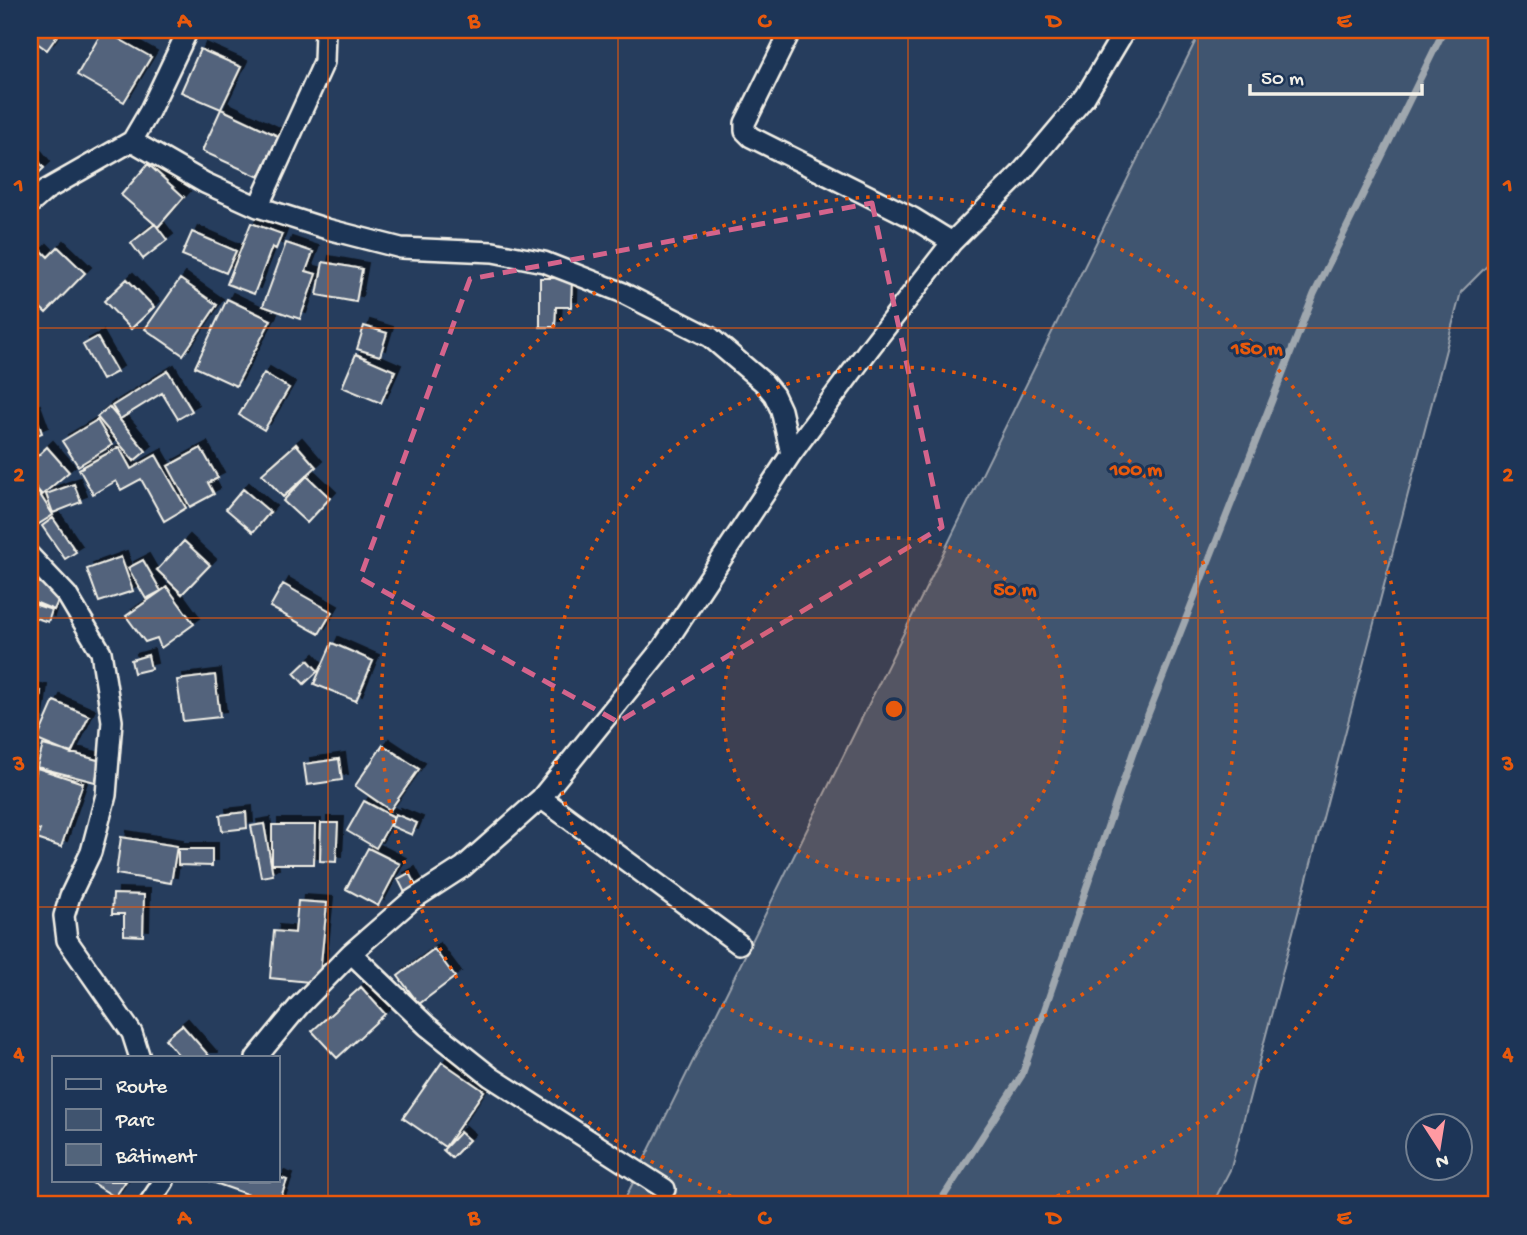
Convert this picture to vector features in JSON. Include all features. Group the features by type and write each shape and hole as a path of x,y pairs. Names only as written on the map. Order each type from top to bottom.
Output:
{"street":[{"path":"30,204 46,190 132,141 149,113 188,30"},
{"path":"258,207 324,62 325,30"},
{"path":"791,30 745,123 745,131 751,137 913,218 952,242"},
{"path":"258,1056 299,1006 351,953 412,900 463,867 541,798 663,648 791,454 869,349 952,242 1020,174 1085,97 1125,30"},
{"path":"132,141 205,183 258,207 327,229 401,247 493,252 544,262 621,292 710,337 764,383 781,410 791,454"},
{"path":"30,556 67,595 101,652 112,721 106,795 91,852 70,896 64,916 67,940 132,1033 138,1056"},
{"path":"541,798 738,944"},
{"path":"351,953 427,1026 491,1076 665,1189"}],"highlighted area":[{"path":"872,203 942,527 618,722 360,578 470,279"}],"green space":[{"path":"1199,30 1497,30 1497,256 1461,292 1231,1168 1212,1205 622,1205 1195,42"}],"building":[{"path":"30,30 61,30 47,50 30,38"},
{"path":"103,30 151,57 124,102 77,75"},
{"path":"200,49 241,67 221,109 181,92"},
{"path":"221,109 278,136 259,177 202,151"},
{"path":"30,151 44,168 30,181"},
{"path":"148,164 184,197 158,227 121,195"},
{"path":"251,223 282,234 276,249 272,247 254,294 227,284"},
{"path":"155,224 167,240 143,259 131,243"},
{"path":"192,232 236,251 226,273 182,255"},
{"path":"286,243 313,252 306,271 316,274 300,319 263,306"},
{"path":"58,247 85,273 46,313 30,298 30,261 41,250 48,257"},
{"path":"323,262 362,269 356,302 317,295"},
{"path":"540,278 572,278 571,307 556,307 555,327 540,327"},
{"path":"127,279 154,307 131,329 104,301"},
{"path":"180,279 217,305 183,355 145,329"},
{"path":"227,299 271,320 236,386 195,367"},
{"path":"364,326 387,333 380,356 357,349"},
{"path":"97,337 117,372 102,380 83,345"},
{"path":"356,354 395,371 381,403 342,387"},
{"path":"168,371 192,411 178,419 162,393 120,419 112,406"},
{"path":"264,373 289,388 264,430 239,415"},
{"path":"109,407 146,451 134,461 97,417"},
{"path":"34,411 42,433 30,438 30,413"},
{"path":"97,420 112,445 78,466 62,441"},
{"path":"296,444 316,467 283,497 262,474"},
{"path":"47,447 69,472 42,495 30,481 30,463"},
{"path":"119,447 131,469 156,455 186,508 164,521 141,479 121,490 116,481 93,494 79,469"},
{"path":"201,448 218,478 208,483 214,494 190,507 168,466"},
{"path":"307,476 330,498 307,523 283,501"},
{"path":"74,484 81,502 53,513 46,494"},
{"path":"243,489 270,512 253,532 226,509"},
{"path":"39,493 53,515 31,529 30,499"},
{"path":"53,518 76,552 65,559 42,526"},
{"path":"184,541 210,565 182,594 157,570"},
{"path":"121,557 133,591 99,602 87,569"},
{"path":"143,560 161,591 146,599 128,568"},
{"path":"30,579 62,592 54,610 30,600"},
{"path":"283,584 332,612 319,634 270,607"},
{"path":"167,587 194,624 161,648 157,638 145,642 126,616"},
{"path":"30,603 52,610 48,622 30,616"},
{"path":"332,643 373,661 356,701 314,684"},
{"path":"148,655 151,669 134,673 131,660"},
{"path":"308,660 318,671 304,684 294,673"},
{"path":"215,675 220,717 183,721 177,680"},
{"path":"30,689 41,691 37,722 30,720"},
{"path":"54,701 89,716 71,754 37,740"},
{"path":"43,745 101,761 95,782 37,767"},
{"path":"383,745 419,769 390,810 355,786"},
{"path":"339,759 342,780 307,785 304,764"},
{"path":"37,768 83,783 61,847 37,839 40,830 30,827 30,787"},
{"path":"364,801 394,817 376,848 347,831"},
{"path":"246,812 247,828 222,831 220,815"},
{"path":"395,814 417,823 412,835 391,826"},
{"path":"321,823 338,823 336,862 320,861"},
{"path":"264,824 273,875 261,877 251,826"},
{"path":"272,825 315,825 314,864 272,864"},
{"path":"121,837 177,846 171,883 116,874"},
{"path":"368,848 400,864 378,906 346,889"},
{"path":"178,849 212,849 212,866 178,865"},
{"path":"409,873 417,888 406,895 398,879"},
{"path":"113,894 144,895 143,936 124,935 124,914 112,914"},
{"path":"298,901 327,903 319,983 270,978 274,931 295,933"},
{"path":"434,949 455,977 419,1004 398,976"},
{"path":"361,987 385,1014 337,1058 312,1031"},
{"path":"182,1025 209,1056 179,1056 165,1039"},
{"path":"442,1062 484,1091 445,1147 403,1118"},
{"path":"460,1132 469,1140 452,1158 443,1150"},
{"path":"280,1178 287,1180 278,1205 212,1182 280,1182"},
{"path":"91,1182 125,1182 115,1197"}],"waterway":[{"path":"938,1205 1022,1075 1134,750 1314,294 1444,30"}]}
